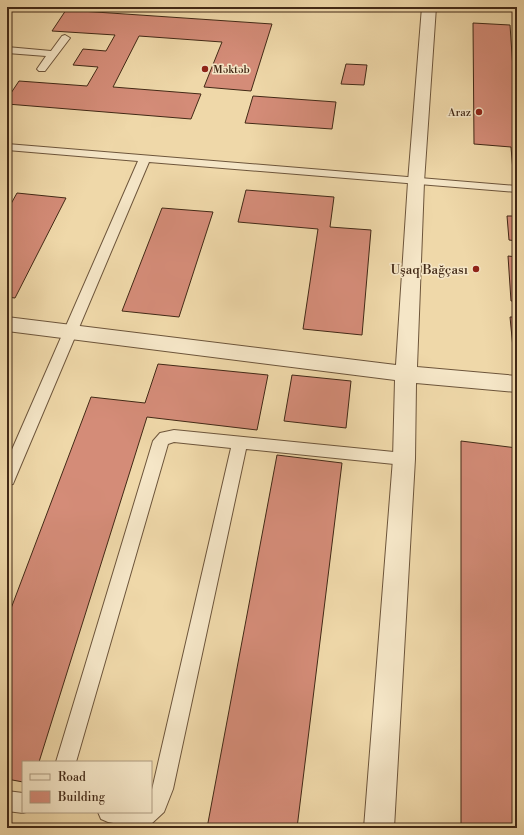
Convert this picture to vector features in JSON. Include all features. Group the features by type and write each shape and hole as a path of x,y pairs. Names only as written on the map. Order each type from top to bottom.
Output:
{"street":[{"path":"379,828 404,459 406,374 416,182 429,7"},
{"path":"7,324 406,374 517,384"}],"lane":[{"path":"42,69 65,38"},
{"path":"7,50 53,54"},
{"path":"7,148 517,189"},
{"path":"7,479 145,159"},
{"path":"66,761 161,441 165,437 174,436 404,459"},
{"path":"152,809 157,805 163,789 240,443"},
{"path":"7,801 22,803"},
{"path":"114,813 143,818 148,813"}],"building":[{"path":"502,7 517,7 517,11 503,10"},
{"path":"66,10 272,24 251,91 204,87 222,42 139,36 113,87 201,94 191,119 7,104 7,99 19,81 87,86 98,67 73,65 83,49 106,51 115,35 52,31"},
{"path":"473,23 510,25 517,128 517,171 513,171 511,147 474,144"},
{"path":"346,64 367,65 364,85 341,84"},
{"path":"253,96 336,102 332,129 245,123"},
{"path":"246,190 334,197 330,227 371,230 362,335 303,329 318,229 238,222"},
{"path":"17,193 66,198 15,298 7,297 7,211"},
{"path":"162,208 213,212 179,317 122,311"},
{"path":"507,216 517,216 517,241 509,240"},
{"path":"508,256 517,257 517,301 511,301"},
{"path":"510,317 517,317 517,349 513,348"},
{"path":"158,364 268,375 257,430 147,417 39,761 22,761 22,782 7,779 7,619 91,397 145,403"},
{"path":"292,375 351,381 346,428 284,421"},
{"path":"461,441 517,448 517,828 461,828"},
{"path":"277,455 342,463 297,828 207,828"}],"place":[{"name":"Məktəb","path":"205,69"},
{"name":"Araz","path":"479,112"},
{"name":"Uşaq Bağçası","path":"476,269"}]}
